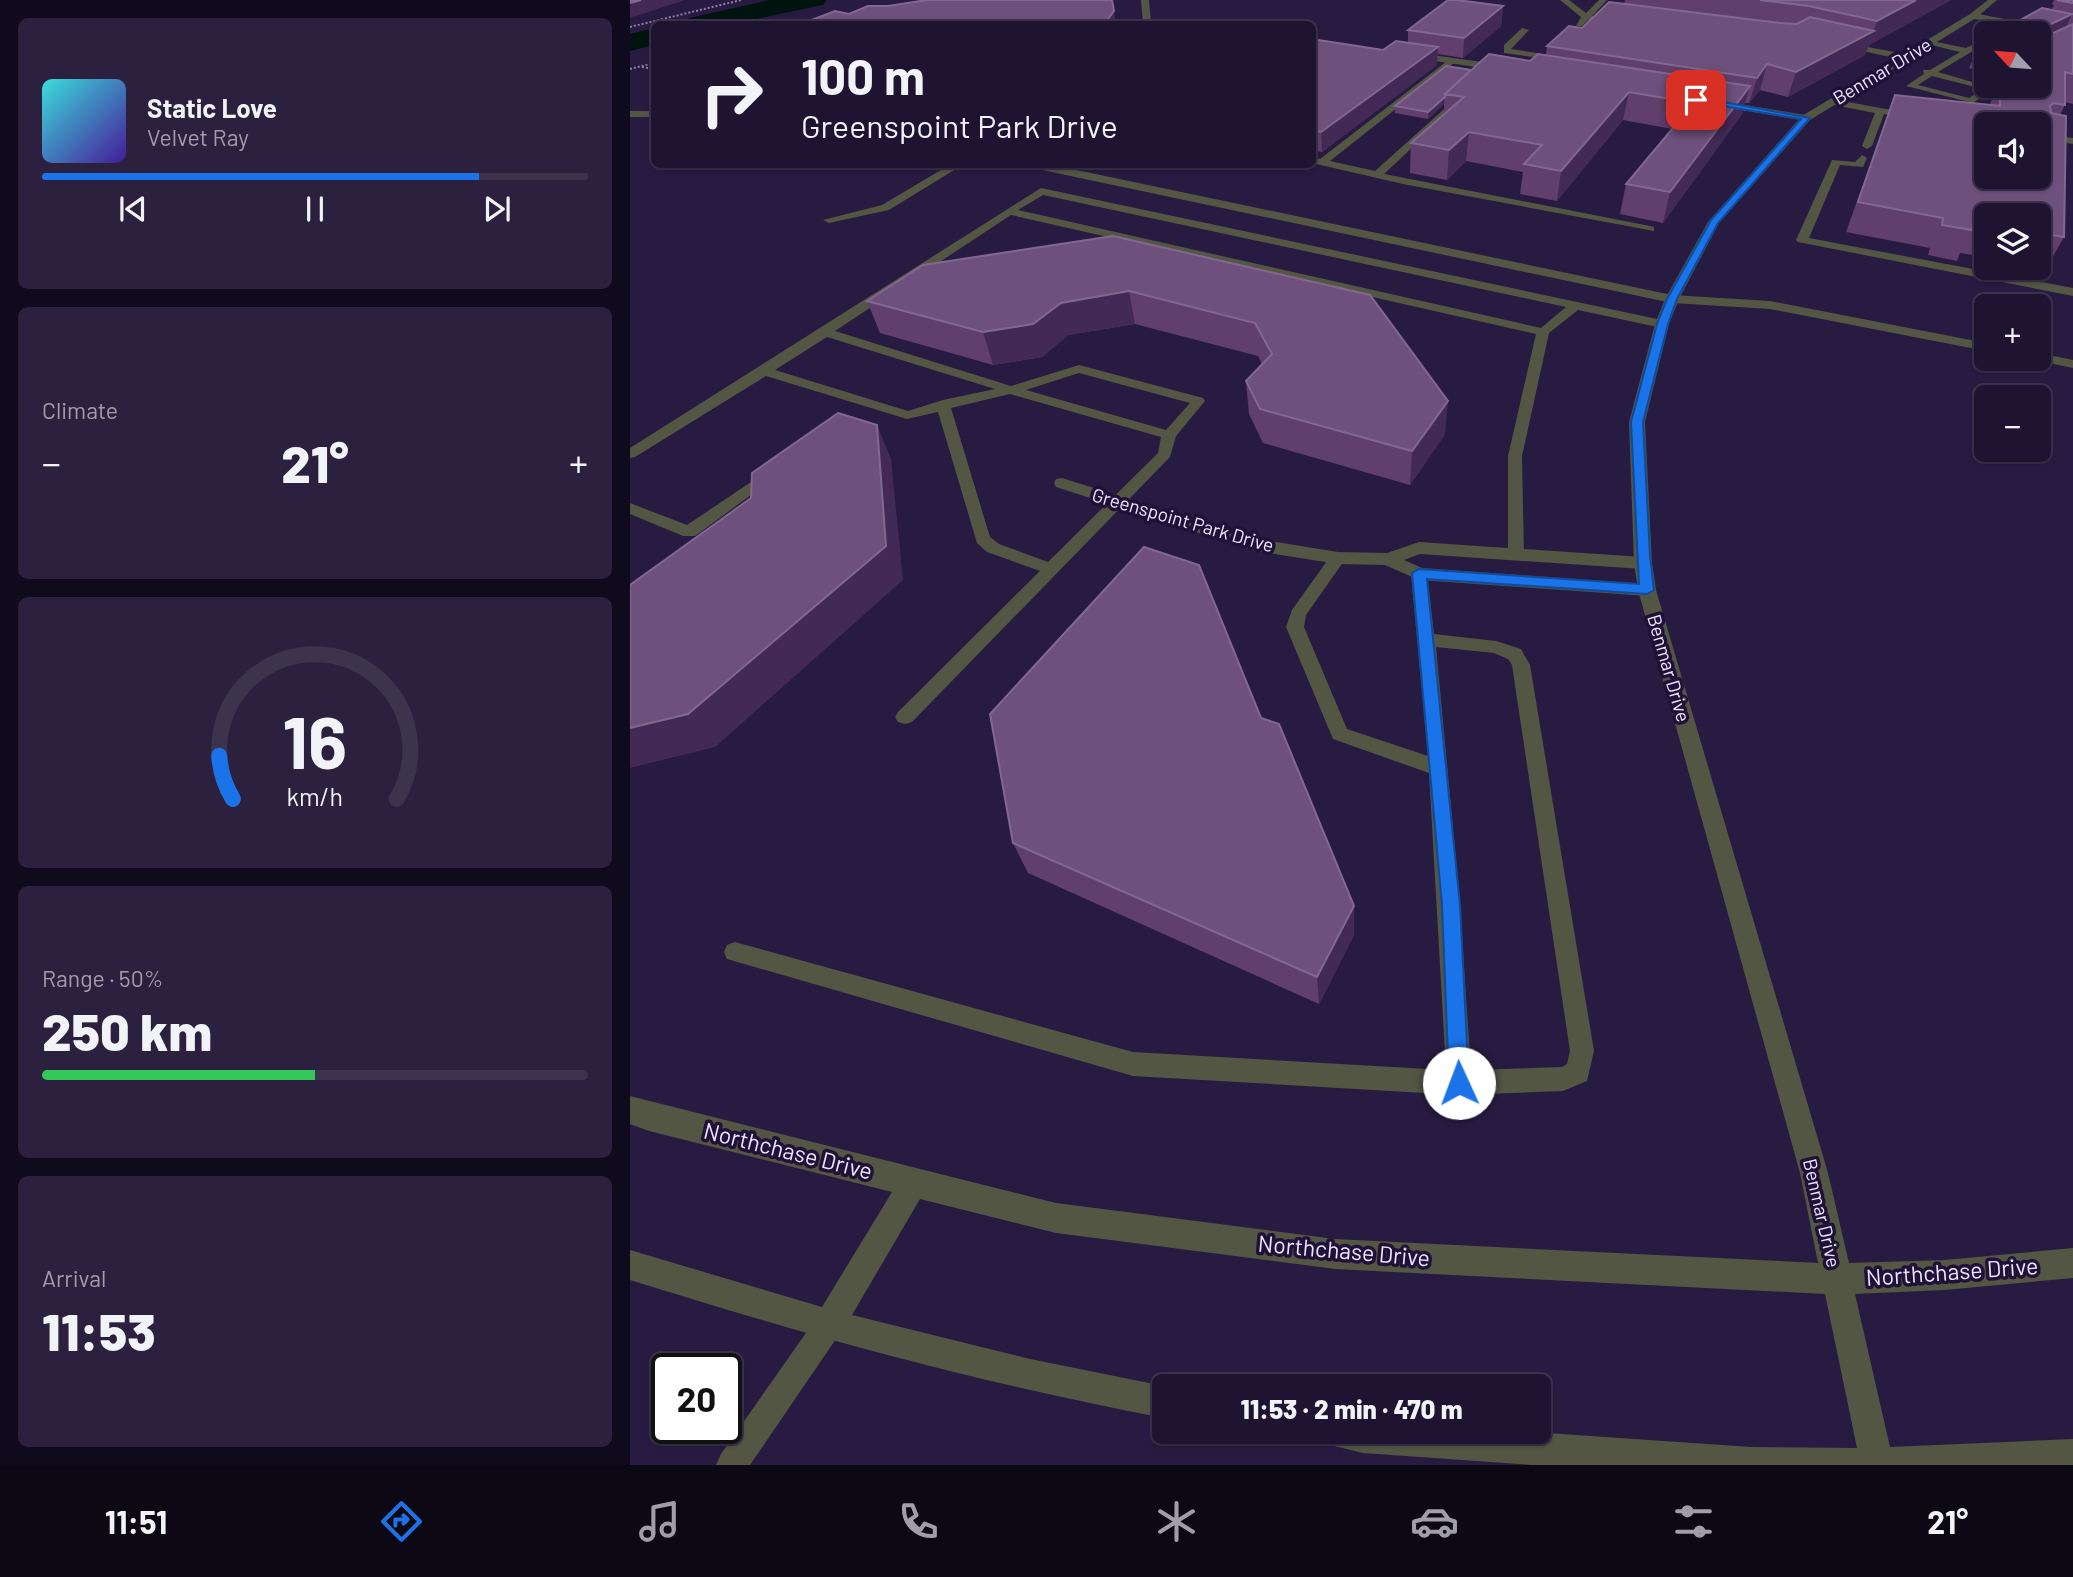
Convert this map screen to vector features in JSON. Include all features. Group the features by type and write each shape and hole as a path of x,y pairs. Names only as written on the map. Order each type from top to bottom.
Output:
{"street":[{"name":"Benmar Drive","path":"1877,1465 1814,1173 1647,590 1643,563 1637,422 1662,324 1672,299 1714,222 1806,118 1906,64 1930,43 1993,0"},
{"path":"1973,16 2073,36"},
{"path":"1398,53 1518,71"},
{"path":"1710,102 1806,118"},
{"name":"Greenspoint Park Drive","path":"1062,484 1255,545 1338,558 1388,559 1419,548 1643,563"},
{"name":"Greenspoint Park Drive","path":"1388,559 1419,573 1647,590"},
{"name":"Northchase Drive","path":"630,1110 649,1117 1056,1217 1335,1254 1836,1279 1944,1275 2073,1263"},
{"path":"830,1323 914,1182"},
{"path":"630,1265 797,1317 830,1323 1073,1386 1152,1400"},
{"path":"1474,1444 1751,1464 1877,1465 2073,1455"}],"lane":[{"path":"1145,0 1147,21"},
{"path":"1564,0 1586,18 1626,23"},
{"path":"1568,36 1600,3 1610,9"},
{"path":"1525,30 1507,51 1548,55 1538,65"},
{"path":"2065,43 2073,36"},
{"path":"1836,42 1931,73 1974,83"},
{"path":"1930,43 1972,51"},
{"path":"1972,51 1910,86 1970,101 1975,98"},
{"path":"1317,161 1451,61"},
{"path":"1483,76 1492,67"},
{"path":"1378,174 1473,85"},
{"path":"1832,102 1920,118"},
{"path":"1880,112 1859,166 1836,162 1802,240 2073,292"},
{"path":"630,114 651,114"},
{"path":"2051,138 2073,141"},
{"path":"1317,161 1650,229"},
{"path":"829,220 885,208 952,168"},
{"path":"1050,168 1672,299 1770,305 1974,345"},
{"path":"630,454 764,371 1041,191 1662,324"},
{"path":"1009,211 1543,332"},
{"path":"1516,555 1515,456 1543,332 1574,307"},
{"path":"825,331 1010,390 1169,435"},
{"path":"2051,359 2073,363"},
{"path":"764,371 864,407 907,415 943,404 1010,390 1079,369 1198,401 1196,407 1169,435 1165,454 905,717"},
{"path":"943,404 983,539 993,548 1051,569"},
{"path":"630,508 689,532 779,467"},
{"path":"1338,558 1298,614 1294,627 1340,734 1438,768"},
{"path":"1419,573 1451,905 1459,1083"},
{"path":"735,952 1133,1064 1459,1083 1563,1079 1578,1072 1582,1051 1521,665 1515,654 1496,648 1427,640"},
{"path":"732,1465 830,1323"}],"path":[{"path":"655,21 741,0"},
{"path":"804,21 835,16"},
{"path":"630,27 651,22"},
{"path":"630,69 651,64"},
{"path":"637,67 651,69"}],"building":[{"path":"927,0 1112,0 1114,11 1106,21 809,21 835,11 849,14 868,6"},
{"path":"1448,0 1503,6 1464,38 1408,30"},
{"path":"1760,0 1916,0 1877,21 1809,6"},
{"path":"1609,2 1780,23 1797,24 1810,17 1874,31 1796,72 1767,64 1757,78 1547,46 1569,26 1582,28"},
{"path":"2042,8 2072,14 2051,24 2051,21 2019,21"},
{"path":"2073,24 2073,74 2065,72 2065,105 2053,103 2050,106 2051,112 1974,112 1974,189 2051,189 2051,113 2066,116 2064,237 2051,235 2051,203 1974,203 1972,230 1942,225 1943,218 1858,202 1895,95 2000,106 2000,98 2051,98 2051,34"},
{"path":"1316,40 1383,50 1396,41 1438,47 1321,132 1316,131"},
{"path":"1489,54 1530,61 1538,54 1750,86 1670,192 1626,184 1694,103 1629,92 1561,171 1524,164 1542,145 1469,132 1449,150 1411,143 1464,97 1445,94"},
{"path":"1446,66 1471,70 1428,112 1395,106"},
{"path":"1113,236 1370,295 1448,401 1412,451 1260,409 1246,381 1272,354 1255,323 1129,291 1061,303 1033,324 983,332 867,301 923,265"},
{"path":"838,413 877,425 886,546 688,714 630,728 630,585 751,498 752,473"},
{"path":"1144,547 1199,565 1261,718 1279,724 1354,906 1317,977 1013,843 990,714"}],"waterway":[{"path":"712,21 814,0"},
{"path":"630,43 651,37"}],"route":[{"path":"1459,1083 1451,905 1435,712 1419,573 1647,590 1637,422 1662,324 1672,299 1714,222 1806,118 1696,100"}]}
